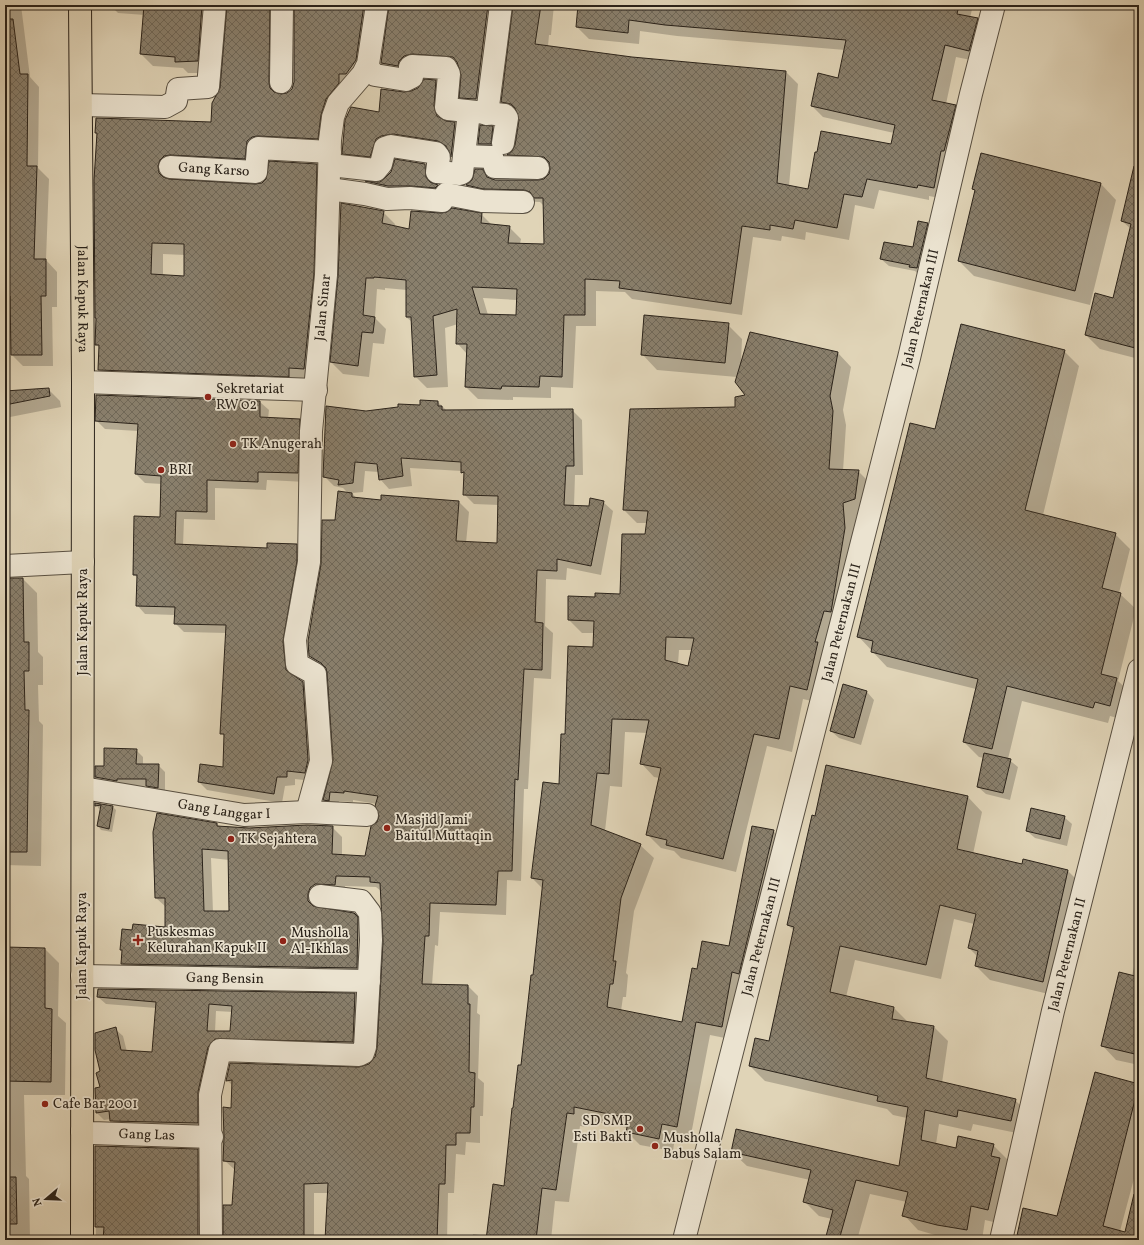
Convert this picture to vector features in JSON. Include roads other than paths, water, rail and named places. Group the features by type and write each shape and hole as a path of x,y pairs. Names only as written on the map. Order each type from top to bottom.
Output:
{"main road":[{"name":"Jalan Kapuk Raya","path":"80,5 83,382 82,1240"}],"street":[{"path":"81,105 165,107 176,101 178,89 208,87 215,5"},
{"path":"281,82 282,5"},
{"name":"Jalan Sinar","path":"307,812 321,761 315,674 297,664 295,640 309,562 311,431 326,275 333,117 338,103 363,74 367,67 377,5"},
{"path":"330,158 376,170 381,164 385,148 391,146 436,153 439,157 437,172 462,173 464,156 478,113 501,5"},
{"name":"Jalan Peternakan III","path":"684,1240 909,358 971,94 994,5"},
{"path":"367,67 375,75 406,80 412,77 410,67 412,66 446,68 449,74 446,107 448,109 506,116 503,143"},
{"name":"Gang Karso","path":"170,167 256,172 258,148 330,158"},
{"path":"464,156 492,157 495,167 538,168"},
{"path":"330,189 387,199 410,198 442,201 446,194 482,201 523,202"},
{"path":"83,382 316,390"},
{"path":"5,566 83,562"},
{"name":"Jalan Peternakan II","path":"1001,1240 1053,1011 1139,670"},
{"name":"Gang Langgar I","path":"83,788 244,815 307,812 367,815"},
{"path":"211,1240 212,1137 210,1095 220,1050 359,1055 364,1053 371,940 370,913 361,901 320,896"},
{"name":"Gang Bensin","path":"82,976 368,981"},
{"name":"Gang Las","path":"82,1131 91,1133 212,1137"}],"place":[{"name":"Sekretariat RW 02","path":"208,397"},
{"name":"TK Anugerah","path":"233,444"},
{"name":"BRI","path":"161,470"},
{"name":"Masjid Jami' Baitul Muttaqin","path":"387,828"},
{"name":"TK Sejahtera","path":"231,839"},
{"name":"Puskesmas Kelurahan Kapuk II","path":"138,940"},
{"name":"Musholla Al-Ikhlas","path":"283,941"},
{"name":"Cafe Bar 2001","path":"45,1104"},
{"name":"SD SMP Esti Bakti","path":"640,1129"},
{"name":"Musholla Babus Salam","path":"655,1146"}]}
